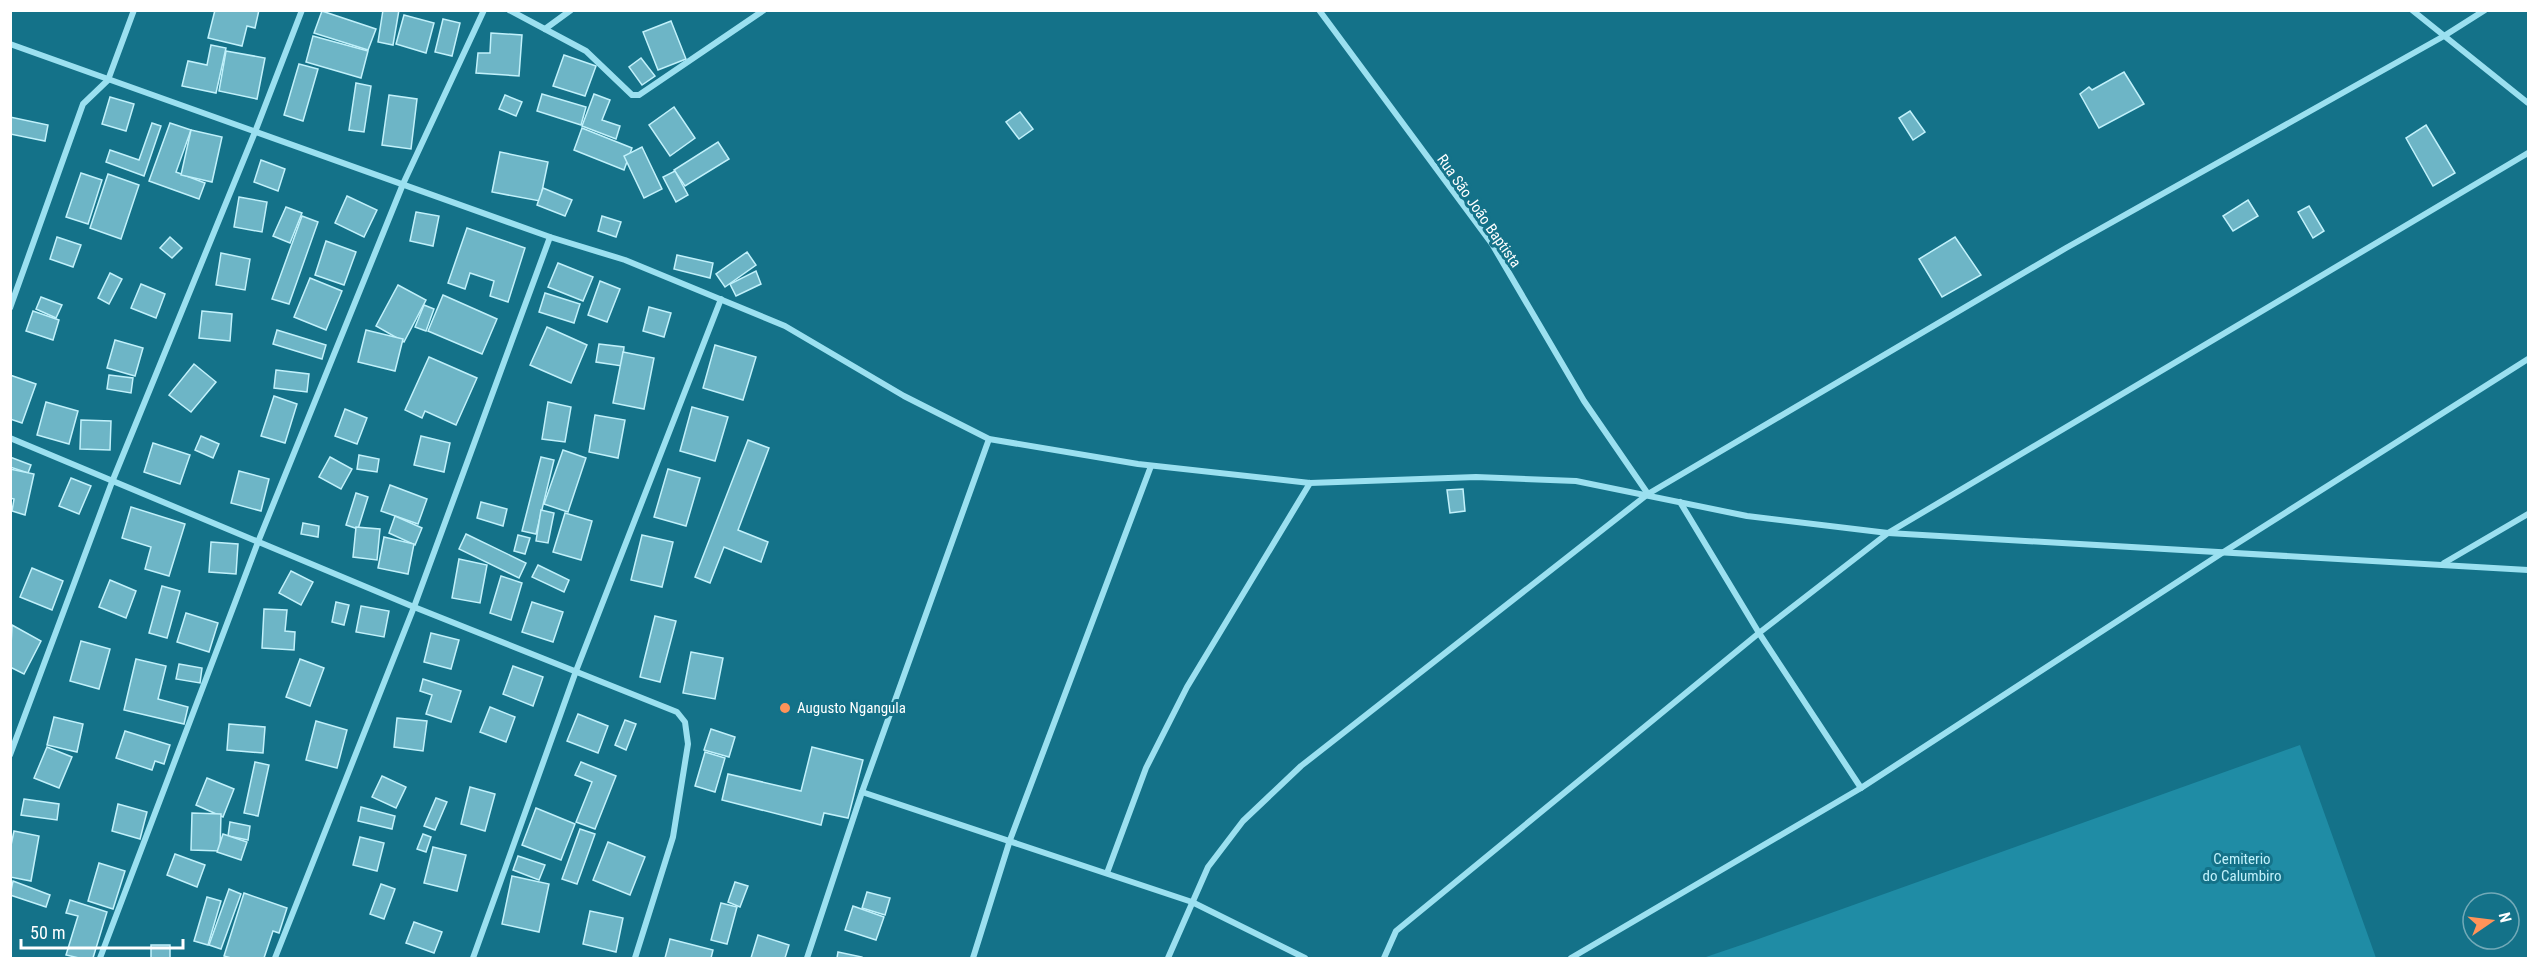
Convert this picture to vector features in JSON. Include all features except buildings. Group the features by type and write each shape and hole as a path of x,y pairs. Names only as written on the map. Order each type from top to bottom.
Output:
{"street":[{"path":"10,308 83,104 108,80 134,10"},
{"path":"10,754 112,482 255,132 302,10"},
{"path":"100,958 258,542 402,184 484,10"},
{"path":"509,10 586,51 625,91 632,95 639,95 764,10"},
{"path":"545,29 571,10"},
{"name":"Rua São João Baptista","path":"1319,10 1492,244 1584,401 1648,494"},
{"path":"2412,10 2529,103"},
{"path":"1168,958 1208,867 1243,821 1301,766 1648,494 2066,248 2444,36 2485,10"},
{"path":"10,44 550,237 626,260 784,326 904,396 989,439 1151,466 1310,483 1476,477 1576,481 1747,516 1888,533 2529,570"},
{"path":"1384,958 1396,931 1759,633 1888,533 2529,153"},
{"path":"275,958 414,607 550,237"},
{"path":"473,958 576,671 720,300"},
{"path":"1572,958 1861,788 2222,553 2529,359"},
{"path":"10,438 414,607 677,712 686,722 688,744 673,837 635,958"},
{"path":"807,958 862,792 989,439"},
{"path":"973,958 1010,840 1151,466"},
{"path":"1107,873 1146,768 1187,687 1310,483"},
{"path":"1680,502 1759,633 1861,788"},
{"path":"2443,564 2529,514"},
{"path":"862,792 1192,902 1305,958"}],"green space":[{"name":"Cemiterio do Calumbiro","path":"2300,745 2376,958 1703,958 1753,941"}],"place":[{"name":"Augusto Ngangula","path":"785,708"}]}
